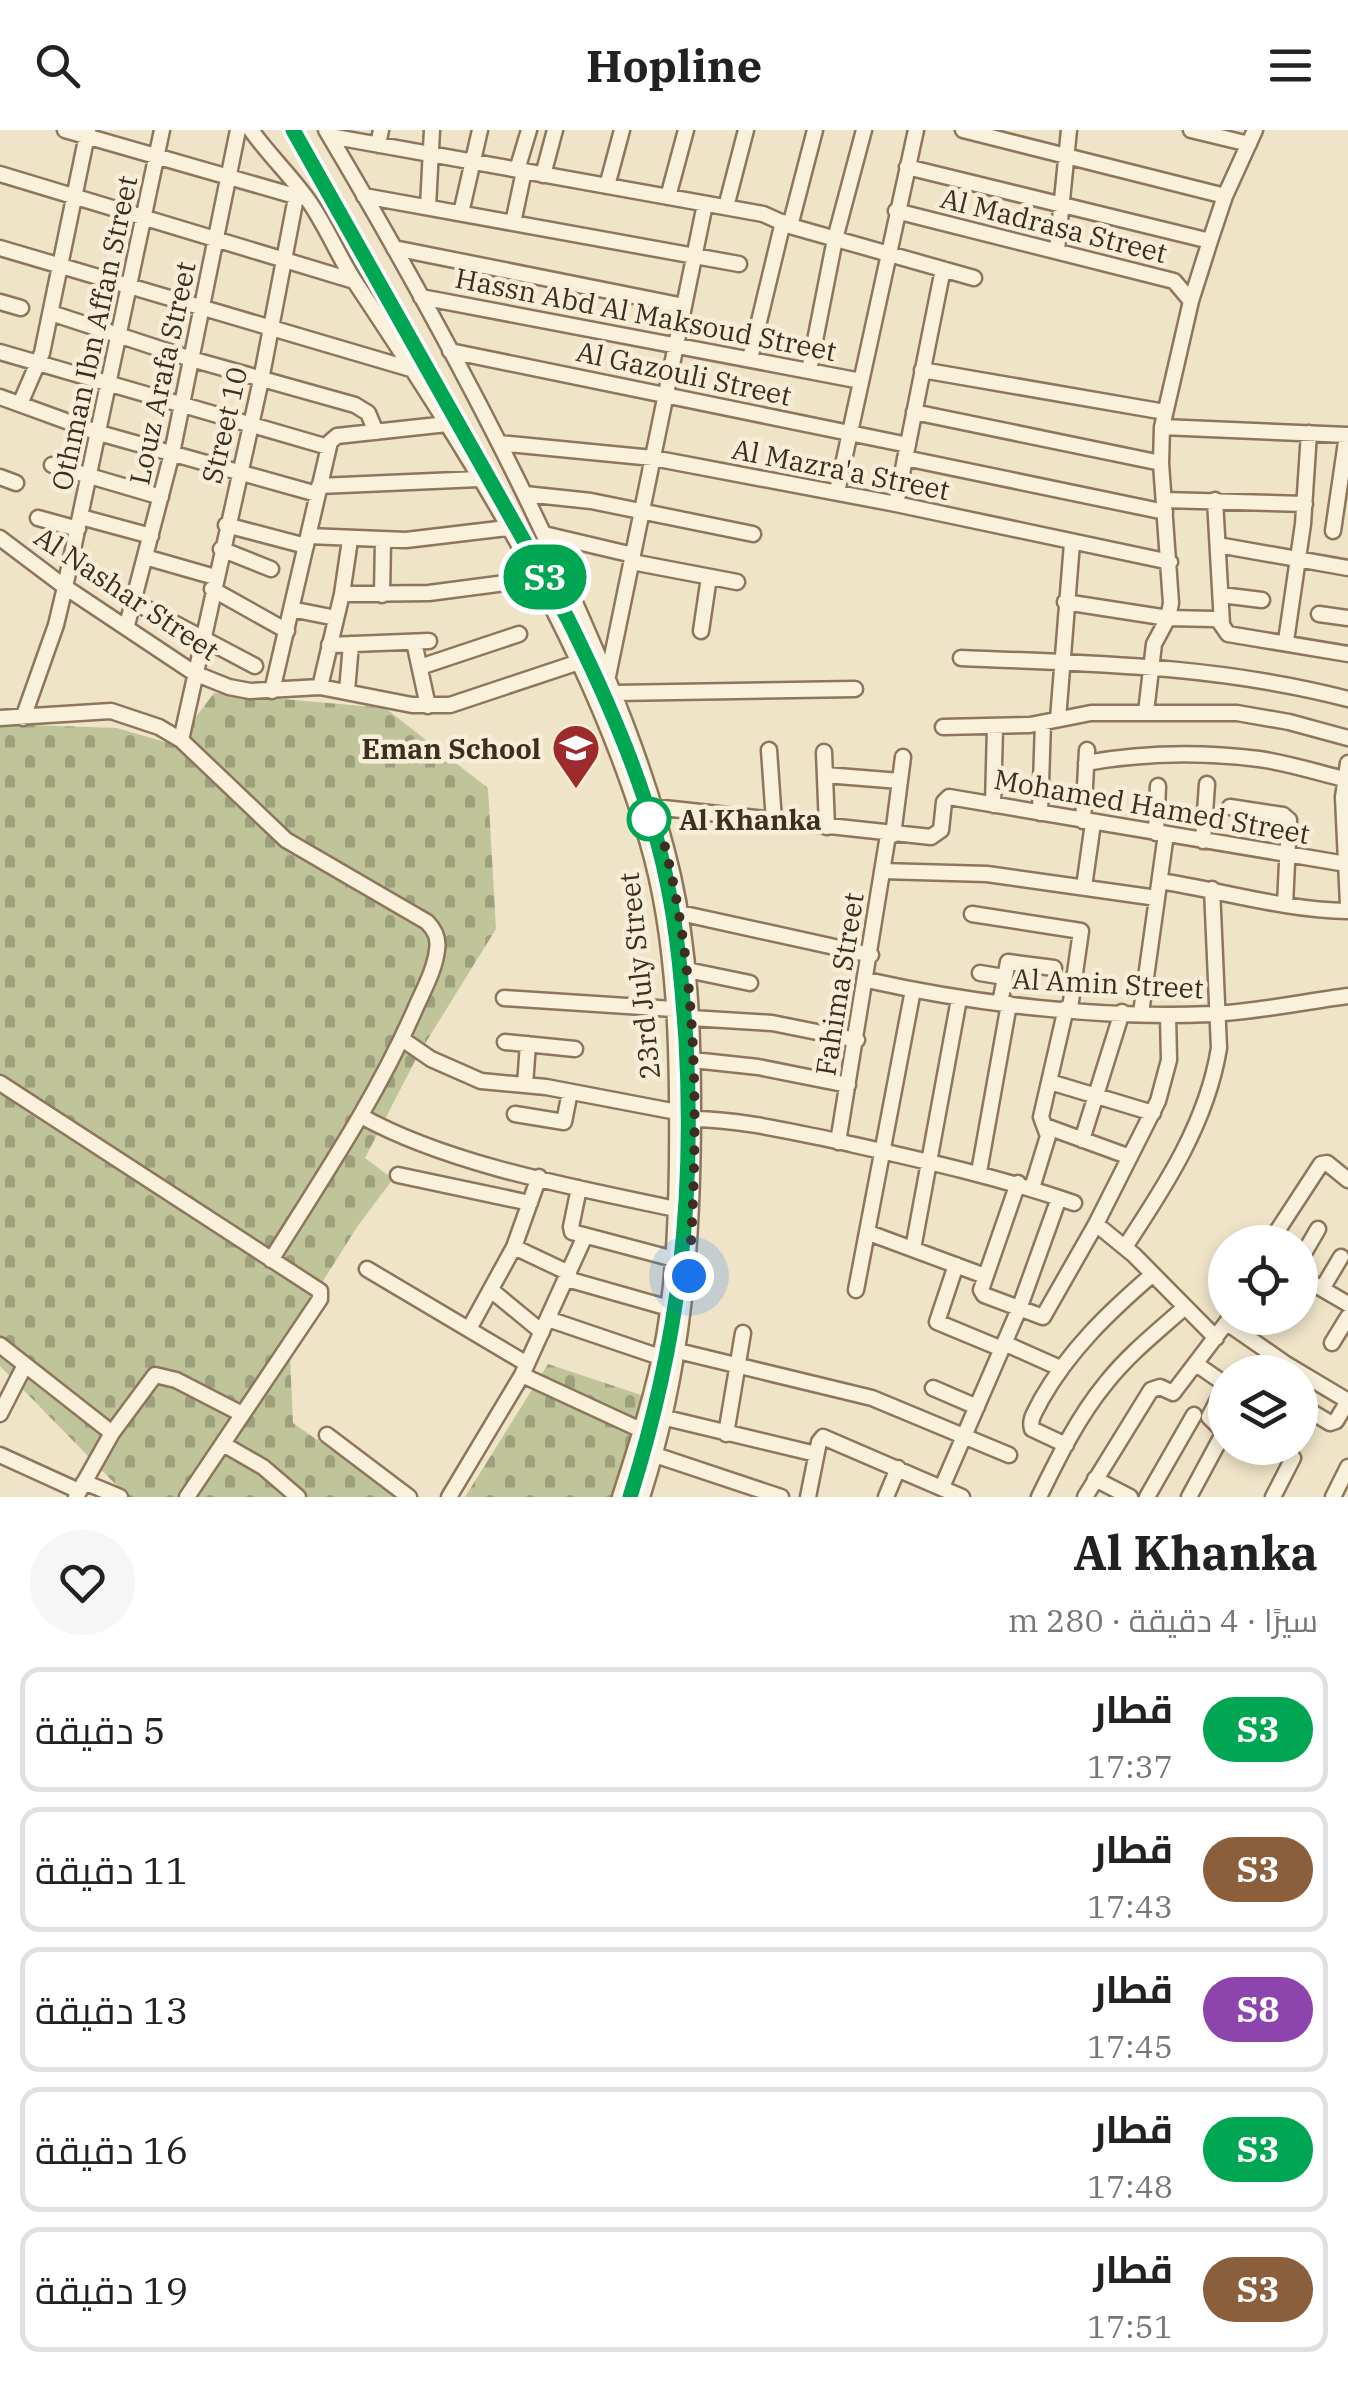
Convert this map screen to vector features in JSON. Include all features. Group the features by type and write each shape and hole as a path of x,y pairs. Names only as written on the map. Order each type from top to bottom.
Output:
{"street":[{"path":"65,130 88,133 228,178 296,192"},
{"name":"Othman Ibn Affan Street","path":"23,718 66,587 162,130"},
{"name":"Louz Arafa Street","path":"127,626 172,453 238,130"},
{"name":"23rd July Street","path":"250,130 296,192 311,204 354,282 447,424 536,579 578,662 647,840 664,916 673,1009 678,1112 674,1258 660,1357 620,1497"},
{"path":"428,207 432,130"},
{"path":"461,213 480,130"},
{"path":"513,223 529,130"},
{"path":"543,174 555,130"},
{"path":"608,186 622,130"},
{"path":"668,197 686,130"},
{"path":"726,207 746,130"},
{"path":"750,360 815,130"},
{"path":"809,370 835,239 864,130"},
{"path":"837,492 916,130"},
{"path":"963,130 1225,196"},
{"path":"1058,250 1069,130"},
{"path":"1146,712 1154,644 1171,603 1161,463 1164,420 1191,301 1225,196 1252,137 1191,130"},
{"path":"20,404 39,362 88,133"},
{"path":"328,133 379,138 429,154 763,214 835,239 974,278"},
{"path":"328,133 421,297 544,534 615,694 654,807 680,913 691,1018 690,1259 666,1418 642,1497"},
{"path":"907,167 1210,242"},
{"path":"0,174 286,258 354,282"},
{"name":"Street 10","path":"181,740 261,380 296,192"},
{"path":"364,196 739,264"},
{"path":"608,676 705,204"},
{"name":"Al Madrasa Street","path":"896,211 1174,282 1191,301"},
{"path":"0,248 414,370"},
{"path":"394,248 684,306"},
{"path":"896,504 942,269"},
{"name":"Hassn Abd Al Maksoud Street","path":"421,297 861,381"},
{"path":"0,302 21,308"},
{"path":"51,314 191,360 356,405 368,413 376,432"},
{"name":"Al Gazouli Street","path":"450,351 850,433 906,452 1165,506 1215,500 1306,504"},
{"path":"0,352 250,426 330,443 376,432 447,424"},
{"path":"922,370 1164,420 1348,434 1333,531"},
{"path":"0,396 99,433 238,474 318,490 479,479"},
{"path":"914,412 1161,463"},
{"path":"1286,641 1306,504 1309,433"},
{"path":"272,691 330,443"},
{"name":"Al Mazra'a Street","path":"499,444 653,458 1170,562"},
{"path":"52,465 161,496"},
{"path":"0,477 16,483"},
{"path":"525,494 591,501 753,534"},
{"path":"1215,500 1222,624 1228,634 1348,654"},
{"path":"38,518 151,536"},
{"path":"226,526 307,541 439,538 507,528"},
{"path":"544,534 632,559 737,582"},
{"name":"Al Nashar Street","path":"0,538 194,673 229,687 272,691 320,687 428,706 469,700 578,662"},
{"path":"320,687 350,540"},
{"path":"382,595 383,540"},
{"path":"1040,813 1072,543"},
{"path":"1218,546 1348,568"},
{"path":"221,549 271,569"},
{"path":"146,558 214,583 286,631"},
{"path":"701,631 708,577"},
{"path":"342,594 429,593 536,579"},
{"path":"1221,595 1262,600"},
{"path":"134,602 255,666"},
{"path":"1065,602 1222,624"},
{"path":"292,609 336,618"},
{"path":"1318,614 1348,618"},
{"path":"420,667 519,634"},
{"path":"329,645 421,641 420,667 428,706"},
{"path":"347,691 351,644"},
{"path":"960,658 1151,666 1284,683 1348,699"},
{"path":"615,694 855,689"},
{"path":"0,718 111,712 143,720 181,740 286,840 428,922 434,930 438,941 435,962 402,1039 361,1116 271,1260"},
{"path":"943,727 994,727 1091,712 1146,712 1252,715 1348,738"},
{"path":"993,805 994,727"},
{"path":"769,750 774,821"},
{"path":"824,752 827,828"},
{"name":"Fahima Street","path":"838,1142 903,756"},
{"path":"1084,887 1088,822 1086,756 1264,760 1344,780"},
{"path":"1160,881 1304,910 1348,908 1344,780 1348,763"},
{"path":"825,775 900,782"},
{"path":"1203,841 1206,784"},
{"path":"1141,1014 1160,881 1158,786"},
{"name":"Mohamed Hamed Street","path":"891,835 936,836 942,830 944,802 949,798 1287,854 1347,873"},
{"path":"654,807 891,835"},
{"path":"1230,807 1287,816 1290,825 1284,904"},
{"path":"882,872 987,874 1158,898"},
{"path":"1126,1247 1157,1200 1198,1123 1216,1069 1220,1048 1212,889"},
{"path":"680,913 871,955"},
{"path":"972,914 1081,931 1068,1008 1041,1117 1047,1141 983,1281 984,1295 1046,1316 1153,1113 1169,1060 1168,1016"},
{"path":"979,1172 1008,962 1054,968"},
{"path":"687,970 750,983"},
{"path":"980,974 1004,977"},
{"name":"Al Amin Street","path":"867,980 959,999 1168,1016 1217,1014 1348,996"},
{"path":"856,1290 913,990"},
{"path":"504,998 673,1009"},
{"path":"913,1249 959,999"},
{"path":"1082,1140 1122,1012"},
{"path":"691,1018 772,1022 857,1040"},
{"path":"402,1039 431,1059 480,1081 570,1092 678,1112"},
{"path":"506,1042 575,1049"},
{"path":"525,1085 528,1044"},
{"path":"692,1060 758,1066 848,1086"},
{"path":"1050,1082 1153,1113"},
{"path":"0,1083 320,1291 320,1300 186,1497"},
{"path":"515,1114 564,1122 570,1092"},
{"path":"361,1116 436,1149 579,1188 676,1209"},
{"path":"693,1120 753,1123 884,1151 979,1172 1066,1200 942,1487"},
{"path":"1045,1126 1130,1157"},
{"path":"1281,1225 1321,1164 1327,1163 1348,1180"},
{"path":"398,1175 530,1203"},
{"path":"470,1329 514,1247 539,1177"},
{"path":"579,1188 572,1232 674,1258"},
{"path":"1096,1224 1126,1247 1216,1338"},
{"path":"869,1233 956,1265 983,1281"},
{"path":"449,1497 524,1370 584,1236"},
{"path":"514,1247 568,1276 668,1308"},
{"path":"1322,1289 1341,1257"},
{"path":"956,1265 937,1322 1060,1368"},
{"path":"367,1270 470,1329 524,1370 642,1430"},
{"path":"1066,1445 1032,1430 1030,1422 1060,1368 1110,1312 1152,1274"},
{"path":"1318,1287 1348,1304"},
{"path":"491,1290 545,1325 660,1357"},
{"path":"1039,1497 1066,1445 1116,1372 1185,1308"},
{"path":"1332,1344 1348,1317"},
{"path":"726,1434 743,1333"},
{"path":"1084,1497 1141,1405 1156,1387 1173,1393 1218,1335"},
{"path":"1246,1335 1268,1355"},
{"path":"0,1346 112,1433"},
{"path":"678,1351 872,1398 1010,1455"},
{"path":"1196,1364 1208,1376"},
{"path":"0,1414 24,1365"},
{"path":"79,1490 112,1433 156,1376 176,1380 242,1414"},
{"path":"1318,1386 1348,1401 1336,1421 1330,1423 1318,1416"},
{"path":"934,1388 977,1407"},
{"path":"1148,1497 1194,1415"},
{"path":"666,1418 816,1454"},
{"path":"328,1434 410,1497"},
{"path":"808,1497 820,1438 828,1438 962,1497"},
{"path":"223,1444 263,1467 298,1497"},
{"path":"0,1455 79,1490 120,1497"},
{"path":"656,1455 781,1497"},
{"path":"1189,1497 1208,1462"},
{"path":"1272,1497 1289,1465"},
{"path":"1333,1497 1348,1467"},
{"path":"886,1497 898,1468"},
{"path":"1095,1478 1129,1497"}],"green space":[{"path":"214,693 385,708 488,788 496,929 418,1055 365,1158 393,1179 357,1227 289,1335 293,1423 399,1497 128,1497 0,1366 0,724 117,728 175,745"},
{"path":"548,1364 650,1398 614,1497 465,1497"}],"railway":[{"path":"293,130 568,619 626,747 659,849 680,959 688,1036 688,1192 668,1346 630,1497"}],"train":[{"name":"S3","path":"293,130 568,619 607,698 667,879 684,1006 690,1106 688,1200 667,1361 630,1497"}],"place":[{"name":"Eman School","path":"576,790"},
{"name":"Al Khanka","path":"649,819"}],"route":[{"path":"649,819 654,807 673,878 685,949 693,1090 689,1276"}]}
